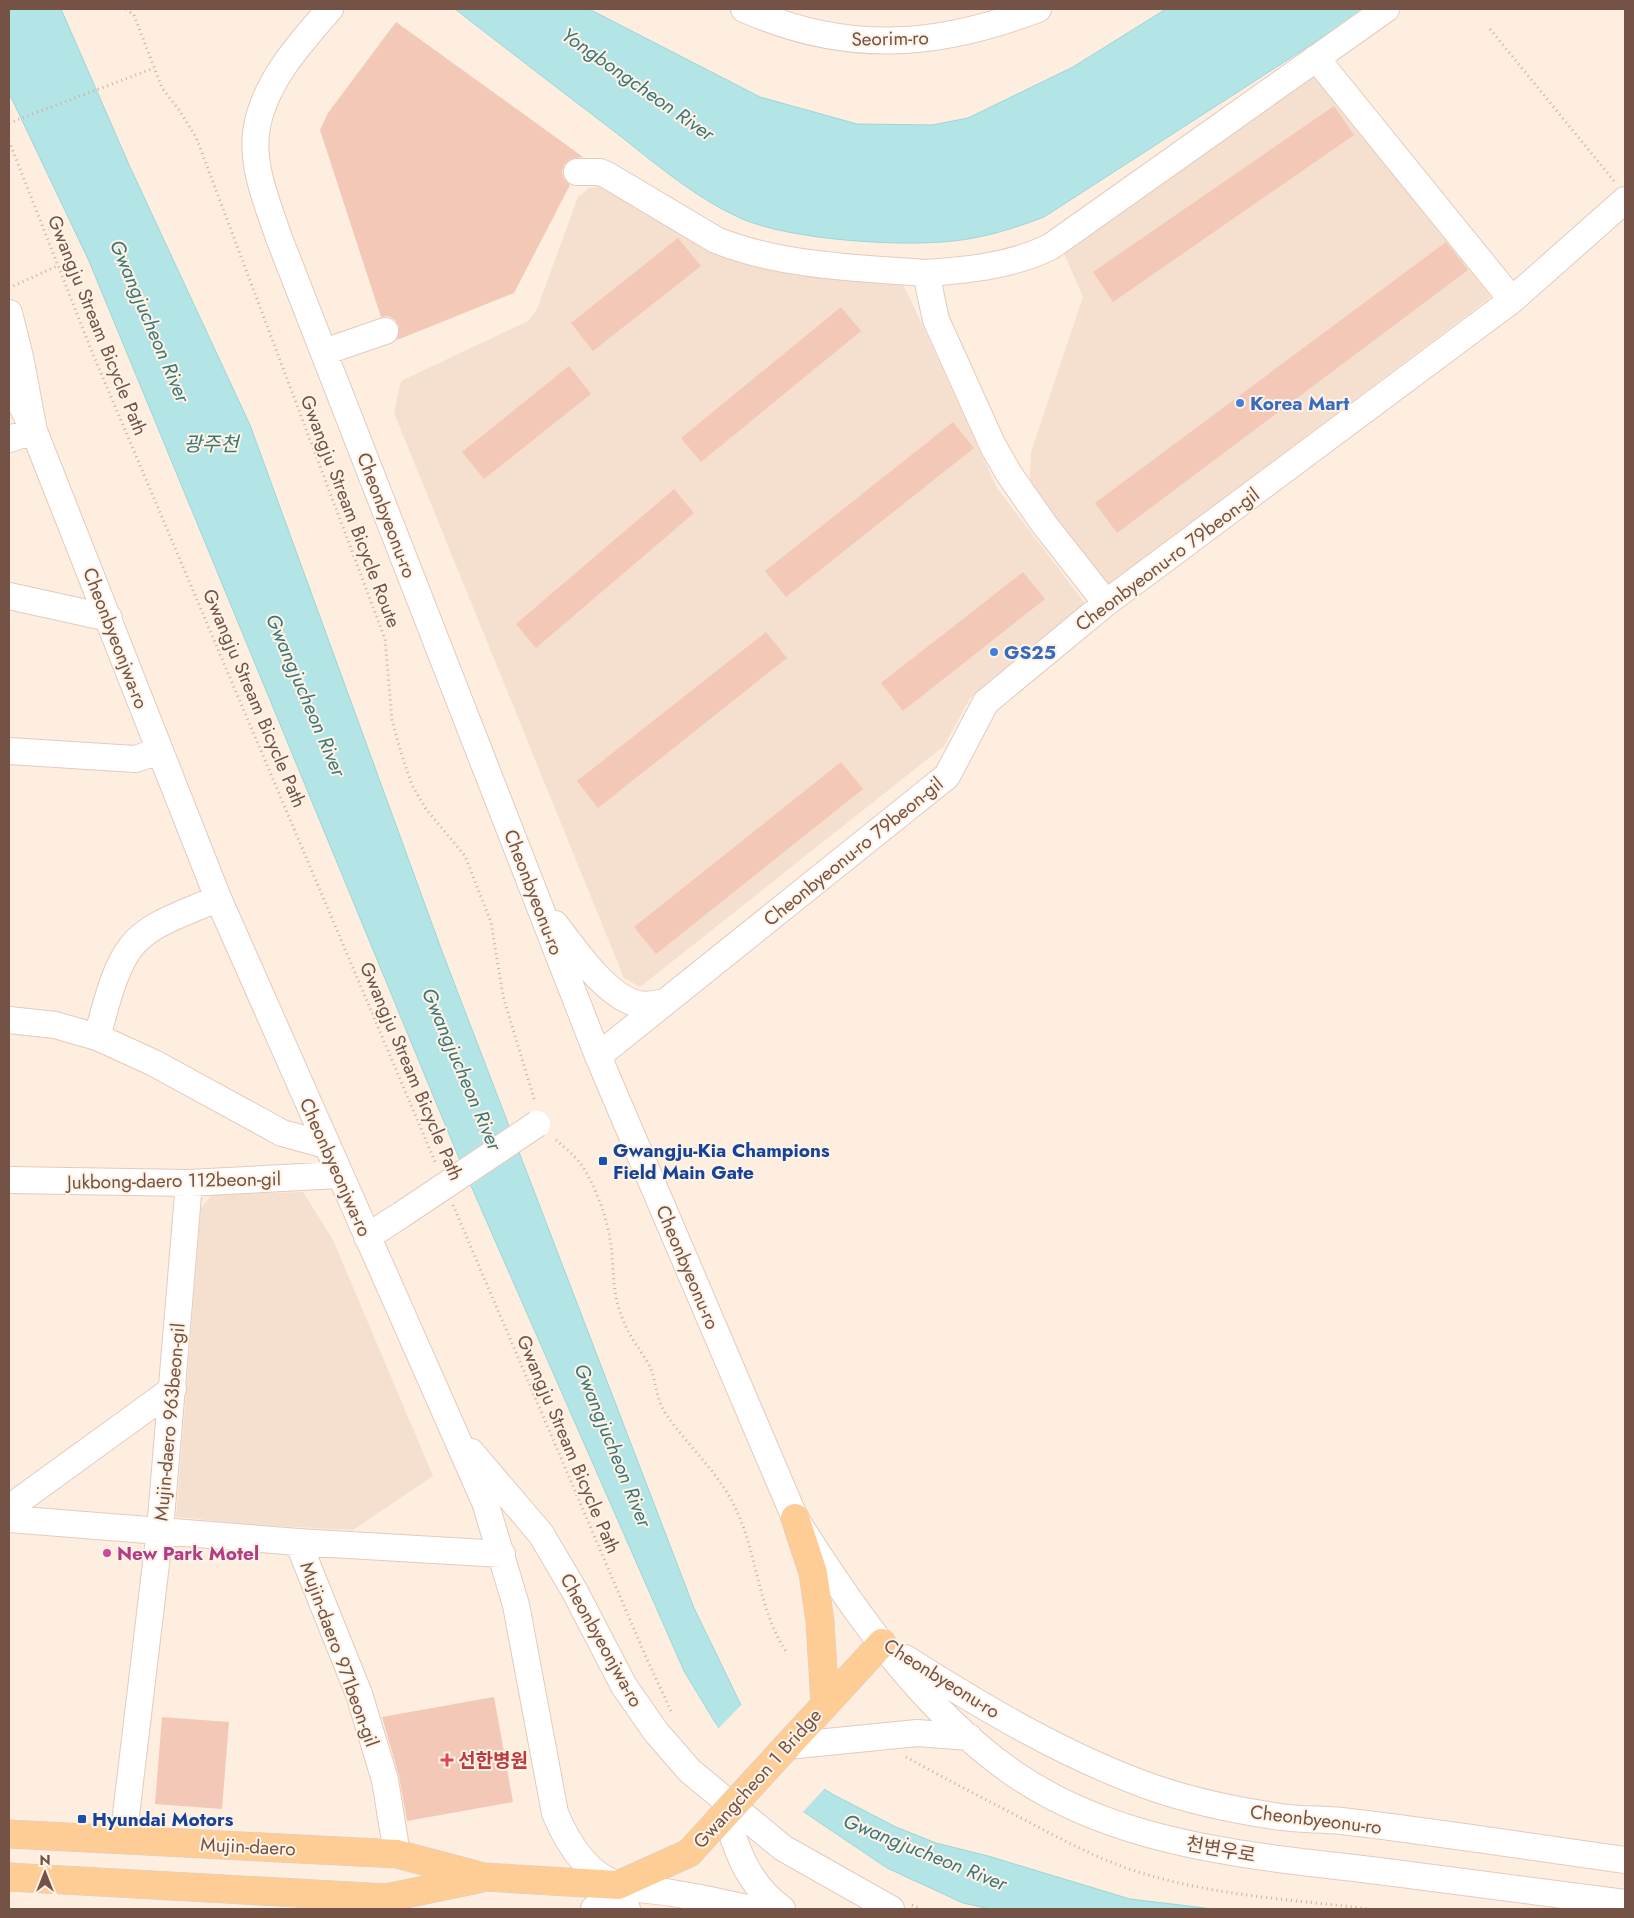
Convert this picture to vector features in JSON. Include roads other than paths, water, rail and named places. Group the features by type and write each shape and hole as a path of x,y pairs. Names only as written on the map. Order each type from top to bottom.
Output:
{"main road":[{"path":"795,1518 813,1572 820,1622 824,1703"},
{"path":"824,1703 882,1643"},
{"name":"Gwangcheon 1 Bridge","path":"689,1853 824,1703"},
{"name":"Mujin-daero","path":"9,1834 397,1854 484,1877 623,1897 689,1853"},
{"name":"Mujin-daero","path":"9,1877 386,1898 484,1877"}],"street":[{"name":"Cheonbyeonu-ro","path":"330,9 306,36 273,84 263,105 256,134 257,162 264,194 598,1056 795,1518 836,1584 882,1643 968,1698 1038,1736 1109,1771 1156,1789 1230,1808 1282,1817 1340,1821 1625,1860"},
{"name":"Seorim-ro","path":"744,9 781,24 816,34 852,41 880,42 957,34 1000,23 1038,9"},
{"path":"577,172 600,172 608,175 708,235 734,247 828,264 926,273 970,270 1029,257 1050,247 1386,9"},
{"path":"1316,58 1512,300"},
{"name":"Cheonbyeonu-ro 79beon-gil","path":"598,1056 947,776 986,702 1106,603 1512,300 1622,194"},
{"path":"926,273 936,320 997,453 1022,494 1106,603"},
{"path":"9,313 20,357 34,431 9,439"},
{"path":"324,352 385,331"},
{"name":"Cheonbyeonjwa-ro","path":"9,380 34,431 218,898 339,1176 485,1502 516,1605 555,1813 574,1851 623,1897 706,1898 751,1909"},
{"path":"9,596 109,618"},
{"path":"9,751 135,760 160,751"},
{"path":"98,1037 110,991 131,947 148,932 218,898"},
{"path":"540,906 597,975 615,992 637,1004 650,1005 664,1002"},
{"path":"9,1020 55,1025 98,1037 154,1062 282,1133 326,1145"},
{"path":"367,1237 544,1124"},
{"name":"Jukbong-daero 112beon-gil","path":"9,1180 189,1183 339,1176"},
{"name":"Mujin-daero 963beon-gil","path":"124,1840 160,1530 189,1183"},
{"path":"9,1508 173,1390"},
{"name":"Cheonbyeonjwa-ro","path":"455,1435 519,1505 542,1534 574,1590 624,1686 656,1732 690,1771 784,1848 899,1906"},
{"path":"9,1519 298,1542 502,1554"},
{"name":"Mujin-daero 971beon-gil","path":"298,1542 359,1694 384,1780 397,1854"},
{"name":"천변우로","path":"882,1643 939,1710 1016,1775 1058,1800 1125,1828 1185,1844 1272,1858 1625,1903"},
{"path":"787,1746 916,1733 969,1737"},
{"path":"725,1813 738,1854 751,1878 765,1897 782,1909"},
{"path":"594,1909 623,1897"}],"water":[{"name":"광주천","path":"9,9 61,9 130,167 250,425 443,954 694,1608 740,1703 768,1746 799,1774 834,1795 896,1827 936,1843 988,1856 1130,1899 1213,1909 990,1909 963,1903 887,1868 752,1777 713,1719 684,1671 461,1163 89,261 9,93"},
{"name":"Yongbongcheon River","path":"455,9 589,9 760,97 857,124 932,125 968,118 1073,67 1166,9 1363,9 1343,24 1044,217 1011,229 976,238 931,243 904,243 845,240 786,232 761,226 724,210 692,191 662,169"}],"place":[{"name":"Korea Mart","path":"1240,403"},
{"name":"GS25","path":"994,652"},
{"name":"Gwangju-Kia Champions Field Main Gate","path":"603,1161"},
{"name":"New Park Motel","path":"107,1553"},
{"name":"선한병원","path":"447,1760"},
{"name":"Hyundai Motors","path":"82,1819"}],"water label":[{"name":"Gwangjucheon River","path":"150,321"},
{"name":"Gwangjucheon River","path":"306,695"},
{"name":"Gwangjucheon River","path":"462,1069"},
{"name":"Gwangjucheon River","path":"613,1445"},
{"name":"Gwangjucheon River","path":"925,1852"}]}
